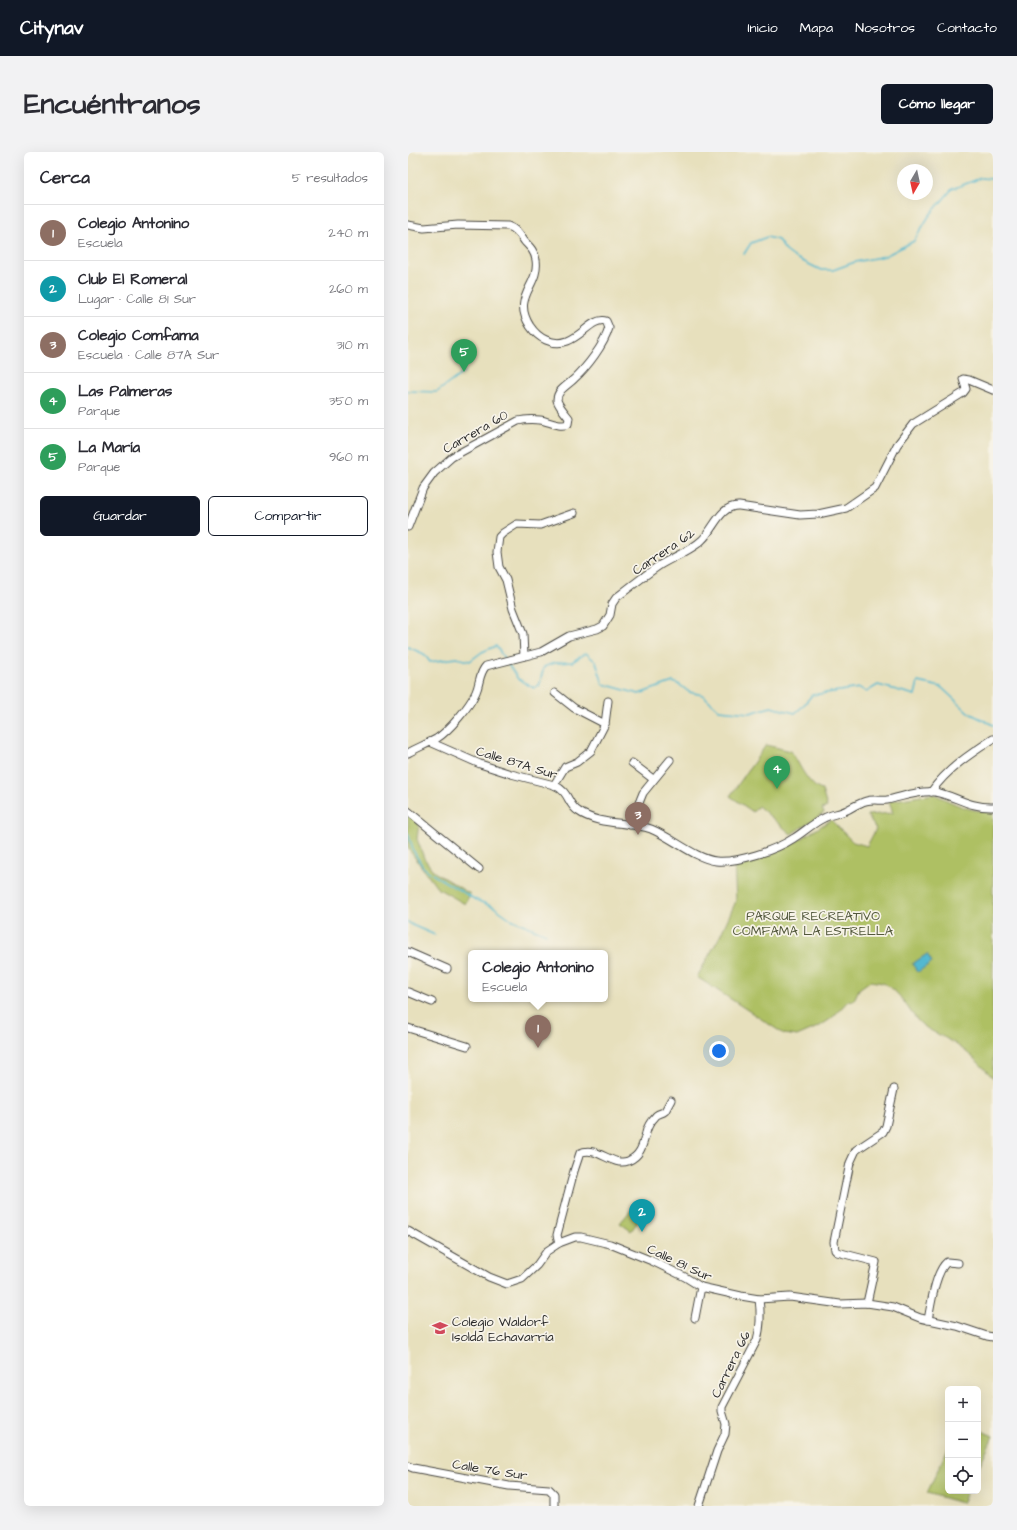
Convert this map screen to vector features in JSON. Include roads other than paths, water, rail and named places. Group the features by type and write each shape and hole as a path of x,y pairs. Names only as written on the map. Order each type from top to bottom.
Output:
{"street":[{"name":"Carrera 60","path":"408,225 424,228 458,225 508,226 514,228 534,252 536,259 535,272 525,296 523,306 524,314 529,324 537,334 546,340 566,342 598,321 606,321 609,328 591,360 575,379 560,391 557,402 569,418 568,424 563,426 529,418 518,421 452,457 434,472 427,481 408,527"},
{"name":"Carrera 62","path":"408,753 444,734 469,706 476,691 481,671 486,666 541,652 569,636 597,630 603,626 610,615 612,604 616,598 655,569 699,542 706,536 723,512 730,506 739,506 804,516 842,510 851,506 875,488 897,445 909,427 963,393 966,389 964,380 969,380 993,390"},
{"path":"524,656 523,634 506,580 499,567 497,552 499,537 517,524 540,526 574,513"},
{"path":"555,693 574,708 605,724"},
{"path":"554,785 565,767 577,762 591,751 605,724 608,701"},
{"path":"931,792 949,770 993,739"},
{"name":"Calle 87A Sur","path":"430,742 480,764 561,788 578,812 595,819 652,830 672,839 708,859 723,861 769,850 793,839 823,818 842,812 865,801 888,800 931,792 976,806 993,807"},
{"path":"630,825 640,798 653,779 670,760"},
{"path":"632,763 653,779"},
{"path":"408,811 479,869"},
{"path":"408,952 447,969"},
{"path":"408,992 432,1002"},
{"path":"408,1028 467,1046"},
{"path":"867,1303 876,1262 837,1252 835,1250 834,1242 846,1176 851,1158 856,1150 883,1132 886,1126 894,1089"},
{"path":"559,1243 557,1235 580,1153 596,1152 620,1162 627,1162 640,1152 645,1140 646,1131 656,1115 665,1111 671,1100"},
{"name":"Calle 81 Sur","path":"408,1231 489,1277 507,1284 522,1279 537,1266 547,1251 559,1243 575,1237 610,1244 652,1261 686,1277 702,1287 759,1299 790,1297 840,1304 867,1303 898,1308 928,1320 957,1326 993,1337"},
{"path":"928,1320 935,1286 943,1265 947,1262 958,1263"},
{"path":"695,1318 702,1287"},
{"name":"Carrera 66","path":"699,1506 717,1451 725,1434 726,1424 722,1407 757,1340 760,1330 761,1318 759,1299"},
{"name":"Calle 76 Sur","path":"408,1466 509,1486 549,1489 554,1494 554,1506"}],"water":[{"path":"927,954 932,962 918,972 912,964"}],"waterway":[{"path":"744,254 751,243 767,237 778,240 786,251 794,257 821,270 833,270 855,262 885,256 914,241 929,216 952,189 981,178 993,179"},
{"path":"408,391 437,392 464,372"},
{"path":"408,647 424,654 430,662 456,658 470,661 482,652 496,646 504,658"},
{"path":"507,663 518,679 534,688 539,685 544,667 554,663 572,662 586,653 596,662 603,684 639,694 673,682 689,692 703,695 719,710 750,713 771,707 795,713 812,695 860,688 866,692 878,685 915,695 918,682 941,687 969,713 993,725"},
{"path":"408,833 414,852 423,867 432,874 476,900 494,907 511,919 546,934"},
{"path":"408,922 435,935"}],"place":[{"name":"La María","path":"464,372"},
{"name":"Las Palmeras","path":"777,789"},
{"name":"Colegio Comfama","path":"638,835"},
{"name":"Colegio Antonino","path":"538,1048"},
{"name":"Club El Romeral","path":"642,1232"},
{"name":"Colegio Waldorf Isolda Echavarría","path":"440,1328"}],"park label":[{"name":"PARQUE RECREATIVO COMFAMA LA ESTRELLA","path":"813,922"}]}
